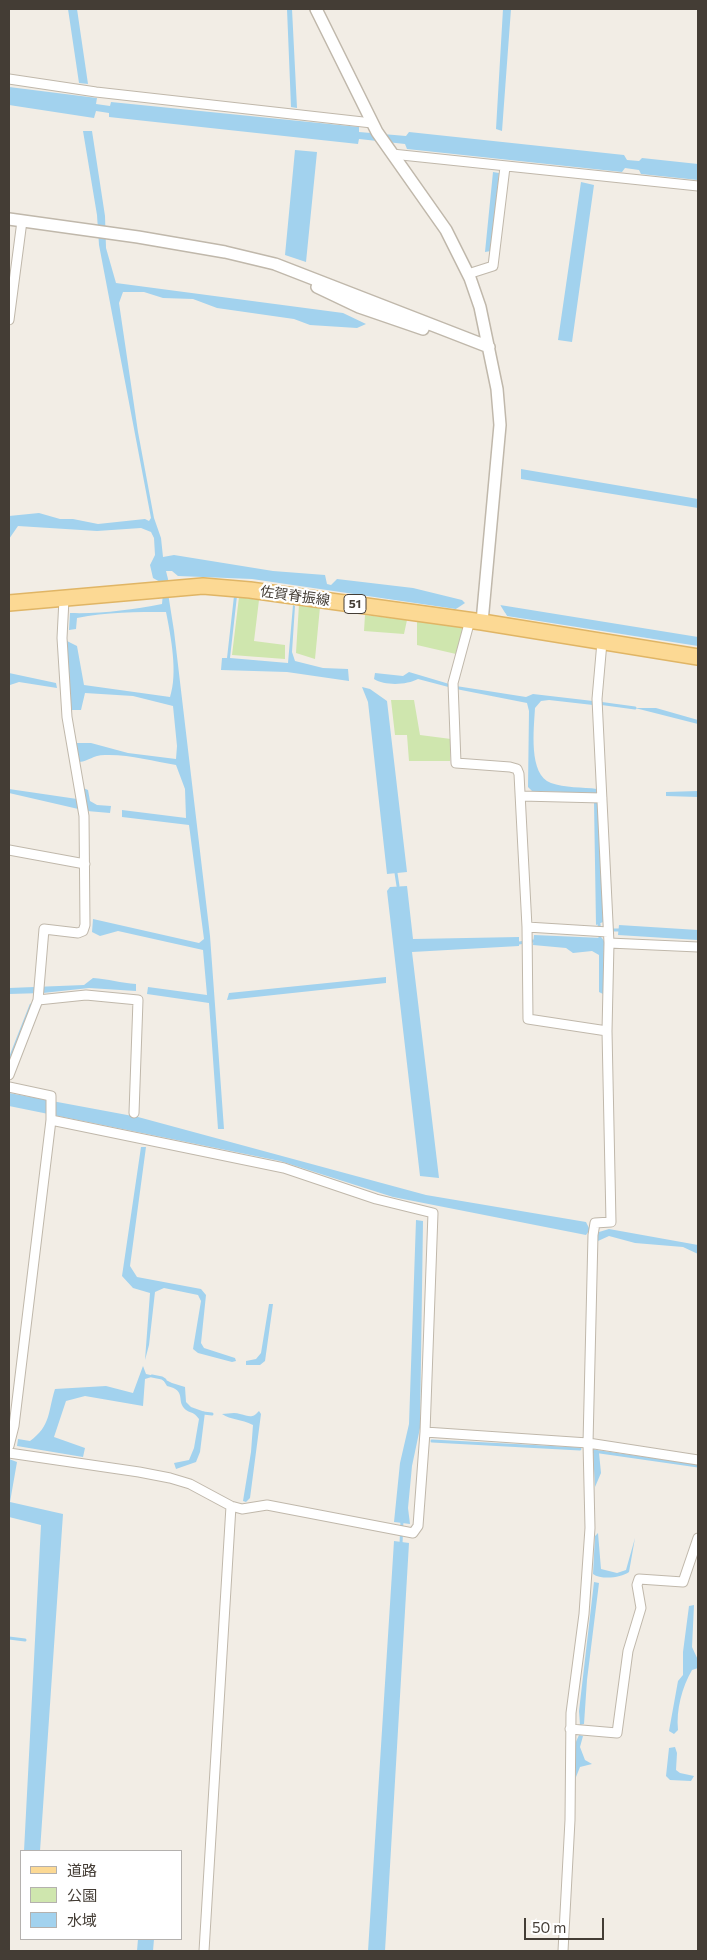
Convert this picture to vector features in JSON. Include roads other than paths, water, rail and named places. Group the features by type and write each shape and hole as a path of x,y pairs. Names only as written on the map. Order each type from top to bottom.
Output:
{"main road":[{"name":"佐賀脊振線","path":"9,603 204,586 260,591 478,618 602,642 698,657"}],"street":[{"path":"316,9 375,127 389,150 446,230 468,274 480,307 498,389 500,425 484,601 453,687 456,763 517,769 521,796 527,931 528,1019 607,1031"},
{"path":"9,79 96,92 375,127"},
{"path":"389,150 505,167 698,186"},
{"path":"468,274 494,266 505,167"},
{"path":"9,220 109,233 225,252 256,260 359,307 468,344 489,347"},
{"path":"9,320 22,221"},
{"path":"9,1075 38,1000 44,929 78,933 83,931 85,925 84,816 67,717 62,638 64,599"},
{"path":"563,1951 570,1820 570,1729 584,1614 590,1528 588,1443 594,1232 595,1223 611,1222 607,1031 609,942 597,703 602,642"},
{"path":"521,796 602,798"},
{"path":"9,850 85,864"},
{"path":"527,931 608,932"},
{"path":"609,942 698,947"},
{"path":"38,1000 86,994 138,1000 134,1113"},
{"path":"9,1087 51,1096 51,1120 14,1426 9,1446"},
{"path":"9,1453 170,1478 190,1484 231,1506 242,1509 267,1505 413,1533 418,1526 425,1432 433,1213 376,1198 284,1168 51,1120"},
{"path":"425,1432 588,1443 698,1460"},
{"path":"204,1951 231,1506"},
{"path":"570,1729 617,1733 628,1651 641,1608 637,1585 639,1579 683,1582 698,1538"}],"water":[{"path":"68,9 77,9 88,84 79,83"},
{"path":"287,9 292,9 297,108 291,107"},
{"path":"503,9 511,9 502,131 496,129"},
{"path":"9,87 97,98 96,104 110,106 111,102 359,127 359,132 406,136 409,132 624,155 627,160 639,161 642,158 698,164 698,180 641,174 639,170 625,168 622,172 407,149 405,144 359,139 358,144 109,117 109,113 96,111 94,118 9,105"},
{"path":"83,131 92,131 105,216 106,248 116,283 343,313 366,324 357,328 310,325 294,319 217,308 193,299 163,298 144,292 123,292 119,303 138,432 154,518 161,538 163,557 174,555 273,571 325,575 327,584 331,585 337,579 413,588 462,600 465,603 501,607 500,605 698,637 698,646 507,616 505,613 456,609 252,579 178,576 172,571 166,571 169,583 162,583 153,578 150,565 155,555 154,538 151,532 141,528 97,531 18,526 9,539 9,516 39,513 60,519 73,519 98,524 145,519 149,521 151,518 99,245 97,215"},
{"path":"295,150 317,152 306,262 285,255"},
{"path":"493,172 499,173 491,251 485,252"},
{"path":"581,182 594,185 572,342 558,340"},
{"path":"521,469 698,499 698,508 521,479"},
{"path":"163,593 168,593 174,631 210,936 224,1129 218,1129 209,1003 147,994 148,987 207,995 203,950 118,931 100,936 92,932 93,919 199,943 204,939 189,825 122,817 122,810 186,818 185,789 176,765 114,755 97,756 79,762 76,743 91,743 128,753 176,759 177,746 173,706 133,696 85,693 81,710 71,710 67,641 77,646 84,685 170,697 174,666 166,612 110,613 77,618 76,629 69,630 70,613 116,611 162,604"},
{"path":"234,596 237,596 230,658 288,663 293,605 295,606 292,652 295,661 323,668 348,669 349,681 287,672 221,670 222,658 227,658"},
{"path":"409,672 456,686 526,697 533,694 593,701 593,705 549,700 541,701 535,708 534,750 539,771 551,783 562,786 597,789 598,793 532,791 528,787 529,711 527,703 456,689 418,679 408,683 396,684 384,683 374,679 375,673 403,676"},
{"path":"9,673 56,683 57,688 19,682 9,685"},
{"path":"362,687 370,689 387,701 407,872 387,874 368,702"},
{"path":"635,708 656,708 698,720 698,724"},
{"path":"83,788 88,790 90,801 97,805 111,806 110,813 87,811 9,793 9,789 84,800"},
{"path":"698,791 698,797 666,796 666,792"},
{"path":"594,802 599,803 603,922 596,925"},
{"path":"407,886 413,939 519,937 519,946 412,952 439,1178 420,1176 387,891 390,887"},
{"path":"619,925 698,930 698,940 618,935"},
{"path":"534,935 602,938 604,941 603,994 599,992 599,955 592,951 573,953 566,948 533,945"},
{"path":"386,977 386,983 227,1000 229,993"},
{"path":"93,978 136,984 136,991 89,988 43,993 9,994 9,988 84,985"},
{"path":"9,1093 138,1117 426,1195 586,1222 589,1228 599,1232 609,1229 698,1245 698,1254 683,1247 635,1243 609,1236 598,1241 598,1235 589,1231 586,1235 393,1197 280,1161 9,1106"},
{"path":"141,1147 146,1147 130,1266 137,1277 201,1289 206,1295 201,1343 204,1348 235,1358 236,1361 232,1362 198,1353 193,1349 201,1301 198,1295 164,1288 155,1292 149,1345 145,1360 150,1293 133,1288 122,1276"},
{"path":"416,1220 423,1221 420,1428 412,1466 408,1508 410,1524 394,1522 400,1463 409,1424"},
{"path":"269,1304 273,1304 265,1361 260,1365 246,1365 246,1361 256,1359 261,1353"},
{"path":"143,1366 146,1374 155,1376 145,1379 143,1406 85,1396 66,1401 54,1437 85,1448 83,1457 17,1446 18,1439 30,1441 42,1430 48,1418 55,1389 106,1386 133,1393"},
{"path":"162,1378 185,1387 186,1402 191,1407 205,1412 200,1452 196,1462 176,1469 174,1463 189,1460 194,1448 199,1419 183,1407 179,1393 167,1386"},
{"path":"259,1411 261,1414 250,1498 246,1502 243,1501 251,1452 253,1425 222,1414 235,1413 250,1416"},
{"path":"597,1450 601,1473 595,1487 593,1451"},
{"path":"9,1459 17,1462 10,1502 63,1514 40,1850 24,1850 41,1525 9,1517"},
{"path":"598,1533 601,1569 617,1573 626,1570 635,1538 629,1572 611,1578 593,1574 595,1536"},
{"path":"394,1541 409,1543 385,1951 368,1951"},
{"path":"594,1582 599,1583 587,1680 584,1724 580,1725 579,1711"},
{"path":"694,1605 692,1647 698,1660 698,1668 692,1670 685,1684 680,1699 678,1730 674,1734 669,1731 678,1681 683,1675 683,1652 689,1606"},
{"path":"579,1735 583,1736 580,1747 585,1760 592,1764 580,1767 576,1777 575,1744"},
{"path":"675,1747 677,1753 676,1770 680,1773 694,1776 691,1781 670,1780 666,1776 669,1748"},
{"path":"138,1940 154,1940 153,1951 137,1951"}],"waterway":[{"path":"598,703 635,708"},
{"path":"396,873 398,886"},
{"path":"599,924 600,938"},
{"path":"609,930 619,930"},
{"path":"519,943 533,941"},
{"path":"9,1061 31,1005"},
{"path":"152,1376 165,1380"},
{"path":"203,1413 212,1414"},
{"path":"432,1441 580,1449"},
{"path":"593,1451 698,1466"},
{"path":"401,1544 402,1520"},
{"path":"9,1638 25,1640"}]}
